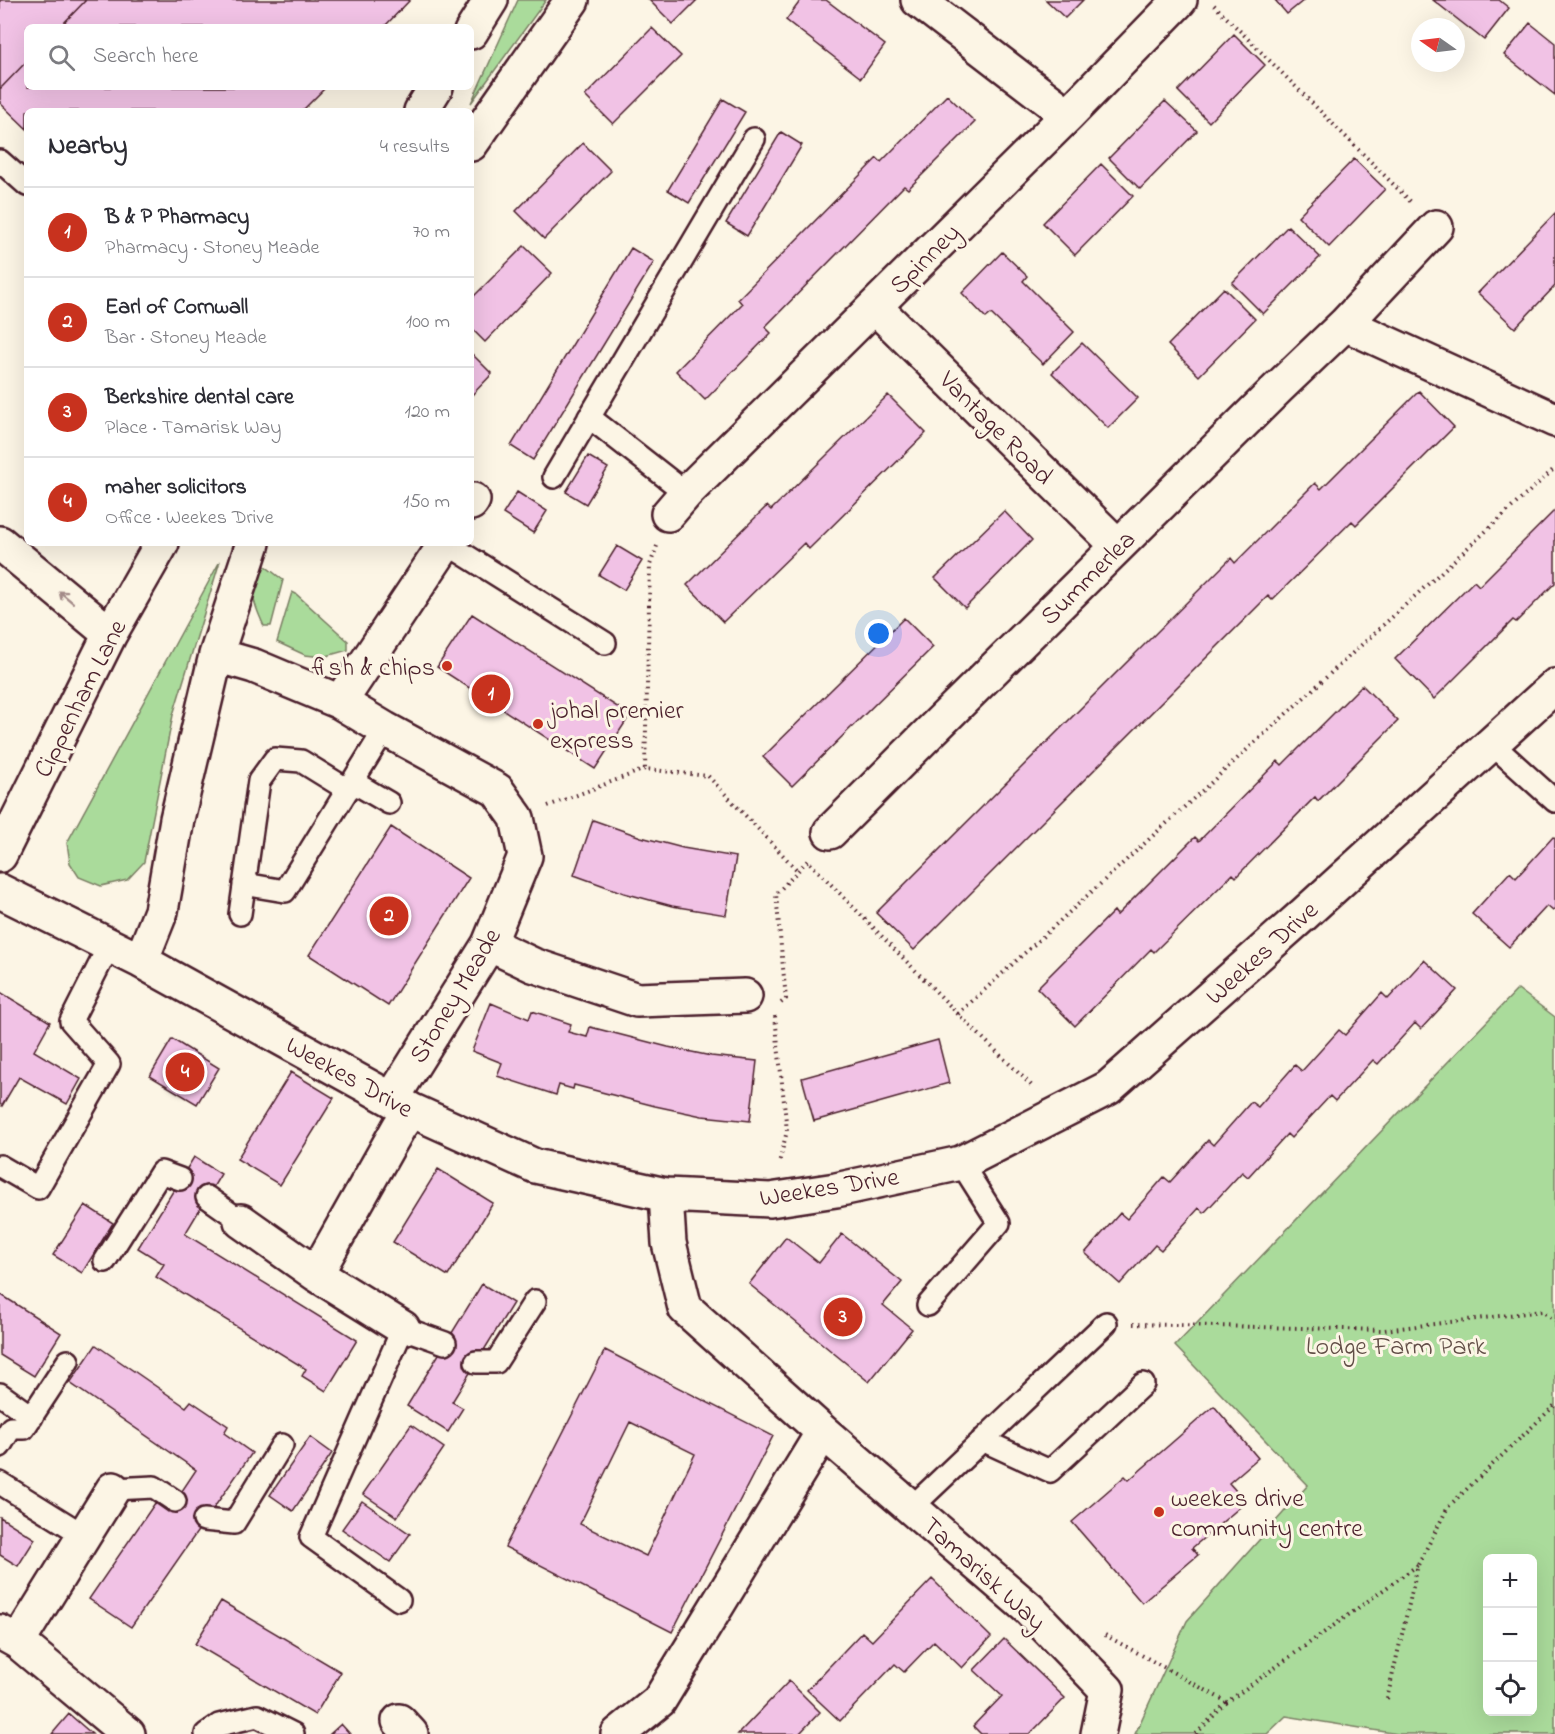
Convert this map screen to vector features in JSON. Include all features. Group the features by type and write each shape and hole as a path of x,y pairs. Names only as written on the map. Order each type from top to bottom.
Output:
{"street":[{"path":"474,27 491,0"},
{"path":"474,140 572,0"},
{"path":"918,0 1068,115"},
{"name":"Spinney","path":"677,504 1068,115 1180,0"},
{"path":"423,108 434,90"},
{"name":"Summerlea","path":"830,832 1345,324 1436,227"},
{"name":"Vantage Road","path":"875,306 1118,546"},
{"path":"1345,324 1554,417"},
{"path":"10,543 110,634"},
{"name":"Cippenham Lane","path":"0,855 110,634 160,546"},
{"path":"141,961 161,910 177,819 216,655 252,546"},
{"path":"340,702 444,546"},
{"name":"Stoney Meade","path":"216,655 254,666 340,702 498,790 517,818 525,856 489,944 401,1105 399,1127 316,1274"},
{"name":"Weekes Drive","path":"0,891 110,944 401,1105 535,1166 666,1194 770,1200 836,1190 961,1163 1108,1088 1302,916 1555,686"},
{"path":"489,944 533,965 637,1000 745,996"},
{"name":"Tamarisk Way","path":"666,1194 669,1243 685,1308 823,1432 1029,1609 1107,1690 1098,1734"},
{"path":"241,1221 316,1274 403,1328"},
{"path":"618,1734 659,1701 823,1432"},
{"path":"113,1489 85,1536 9,1637 128,1734"}],"lane":[{"path":"554,477 754,139"},
{"path":"0,160 24,182"},
{"path":"589,417 677,504"},
{"path":"451,546 605,643"},
{"path":"244,884 285,891 385,729"},
{"path":"1492,744 1555,801"},
{"path":"240,914 259,781 275,759 301,761 389,803"},
{"path":"0,1166 38,1188 108,1064 71,1021 110,944"},
{"path":"928,1305 999,1223 961,1163"},
{"path":"105,1261 161,1172 180,1179"},
{"path":"207,1197 241,1221"},
{"path":"476,1362 496,1362 535,1301"},
{"path":"912,1507 1106,1323"},
{"path":"399,1600 311,1537 403,1328 445,1343"},
{"path":"0,1446 11,1428 24,1428 69,1361"},
{"path":"982,1440 1050,1471 1143,1384"},
{"path":"0,1394 32,1417"},
{"path":"204,1521 234,1523 282,1445"},
{"path":"0,1482 85,1536"},
{"path":"113,1489 154,1487 175,1501"},
{"path":"206,1734 219,1725 257,1716 293,1734"}],"path":[{"path":"1209,0 1436,227"},
{"path":"958,1014 1555,468"},
{"path":"645,769 650,565 677,504"},
{"path":"517,818 645,769 708,776 797,870"},
{"path":"770,1200 787,1131 774,1007 786,999 776,894 808,861 830,832"},
{"path":"808,861 1032,1086"},
{"path":"1106,1323 1384,1329 1542,1311 1555,1321"},
{"path":"1387,1699 1418,1565 1448,1508 1555,1406"},
{"path":"1197,1734 1227,1702 1418,1565"},
{"path":"1096,1630 1227,1702"}],"green space":[{"path":"518,0 546,0 471,103"},
{"path":"220,561 173,715 144,862 127,880 101,886 79,877 70,863 67,843"},
{"path":"260,565 265,566 283,580 271,626 264,626 254,602 254,590"},
{"path":"292,592 348,641 348,650 323,657 305,655 277,642"},
{"name":"Lodge Farm Park","path":"1518,989 1555,1017 1555,1734 1398,1734 1286,1716 1267,1734 1135,1734 1187,1621 1308,1485 1175,1346"}],"building":[{"path":"0,0 86,0 63,24 24,24 24,64 0,89"},
{"path":"86,0 410,0 387,24 63,24"},
{"path":"649,0 697,0 673,24"},
{"path":"801,0 826,0 885,45 861,78 786,20"},
{"path":"1046,0 1083,0 1065,18"},
{"path":"1275,0 1304,0 1287,14"},
{"path":"1433,0 1499,0 1509,8 1484,40 1465,25 1465,18 1456,18"},
{"path":"1530,23 1555,43 1555,95 1504,55"},
{"path":"652,28 681,56 613,124 585,96"},
{"path":"1234,34 1265,65 1209,122 1178,91"},
{"path":"24,64 24,90 323,90 305,108 24,108 24,126 0,103 0,89"},
{"path":"947,95 975,122 908,189 904,186 765,327 771,333 705,400 676,371 742,304 738,299 877,158 881,162"},
{"path":"723,99 745,112 689,203 668,190"},
{"path":"1165,101 1197,131 1140,189 1109,158"},
{"path":"781,132 802,145 747,236 726,223"},
{"path":"583,143 611,171 544,239 516,211"},
{"path":"1354,159 1385,189 1329,247 1298,216"},
{"path":"1101,164 1133,196 1075,255 1043,223"},
{"path":"1555,213 1555,286 1515,328 1478,293"},
{"path":"1288,226 1320,257 1263,314 1232,283"},
{"path":"524,246 552,273 485,342 474,331 474,296"},
{"path":"631,248 654,262 533,460 511,446"},
{"path":"1002,252 1027,276 1023,281 1074,332 1043,364 991,314 986,318 962,293"},
{"path":"1224,288 1255,319 1199,376 1168,345"},
{"path":"1082,343 1138,398 1108,428 1052,373"},
{"path":"474,356 492,374 474,393"},
{"path":"1419,391 1454,427 1356,525 1352,521 1272,600 1268,596 914,950 876,913 1231,558 1235,563 1315,483 1321,489"},
{"path":"888,395 926,433 809,549 804,543 723,622 687,585 767,506 771,510"},
{"path":"588,456 608,468 586,504 566,492"},
{"path":"517,492 547,511 533,533 503,514"},
{"path":"1555,510 1555,583 1516,622 1513,620 1434,699 1395,659 1474,581 1479,586"},
{"path":"1004,511 1032,540 965,608 935,578"},
{"path":"617,546 642,561 624,590 599,575"},
{"path":"472,614 630,715 595,769 437,667"},
{"path":"904,618 933,647 792,786 763,757"},
{"path":"1362,685 1398,721 1318,801 1315,797 1236,877 1233,874 1154,952 1151,949 1075,1026 1037,988 1114,911 1117,915 1195,837 1199,841 1278,761 1282,765"},
{"path":"593,820 641,837 683,848 736,857 726,915 672,906 624,893 574,875"},
{"path":"391,827 469,878 388,1006 309,955"},
{"path":"1553,837 1555,839 1555,909 1553,911 1547,906 1509,947 1472,914 1510,872 1516,878"},
{"path":"1424,960 1457,990 1421,1029 1415,1023 1378,1064 1373,1060 1335,1101 1330,1096 1291,1138 1287,1134 1248,1177 1242,1172 1204,1213 1199,1208 1161,1250 1155,1245 1120,1284 1085,1253 1120,1213 1127,1219 1164,1177 1170,1182 1208,1140 1213,1145 1251,1102 1258,1107 1295,1065 1302,1071 1339,1030 1345,1035 1382,993 1388,999"},
{"path":"0,992 50,1022 34,1051 81,1079 67,1104 19,1077 2,1106 0,1104"},
{"path":"491,1003 529,1019 532,1011 571,1024 568,1032 587,1037 590,1027 711,1056 757,1061 750,1121 702,1116 574,1085 573,1089 559,1085 556,1095 497,1076 502,1063 472,1051"},
{"path":"172,1039 219,1068 197,1104 150,1076"},
{"path":"938,1040 949,1083 814,1121 802,1078"},
{"path":"291,1072 334,1098 280,1185 237,1159"},
{"path":"194,1157 221,1174 185,1234 357,1340 326,1391 302,1376 306,1369 156,1277 164,1264 138,1248"},
{"path":"438,1169 493,1203 448,1276 393,1242"},
{"path":"85,1205 113,1223 82,1273 53,1255"},
{"path":"842,1234 902,1282 883,1305 912,1329 869,1382 749,1284 786,1237 819,1263"},
{"path":"482,1284 513,1303 452,1402 463,1408 448,1432 407,1406"},
{"path":"0,1294 61,1333 34,1376 0,1355"},
{"path":"96,1345 186,1407 191,1401 228,1426 224,1433 252,1453 131,1627 89,1599 155,1503 168,1512 196,1470 70,1383"},
{"path":"605,1350 773,1436 672,1632 505,1547","holes":["630,1422 695,1454 646,1556 580,1524"]},
{"name":"weekes drive community centre","path":"1214,1406 1258,1458 1229,1483 1246,1502 1192,1548 1198,1555 1142,1603 1072,1522 1125,1476 1129,1480"},
{"path":"411,1425 444,1448 397,1517 363,1494"},
{"path":"310,1437 332,1453 293,1511 270,1495"},
{"path":"362,1501 410,1534 390,1562 342,1529"},
{"path":"0,1517 35,1539 18,1566 0,1555"},
{"path":"932,1579 991,1637 962,1668 934,1641 904,1672 895,1664 840,1721 807,1690 862,1632 872,1641"},
{"path":"221,1601 341,1672 315,1715 195,1644"},
{"path":"1004,1639 1065,1698 1030,1734 981,1734 973,1726 1002,1696 974,1670"},
{"path":"789,1681 820,1712 799,1734 738,1734"},
{"path":"69,1714 92,1734 52,1734"},
{"path":"341,1724 350,1734 330,1734"}],"place":[{"name":"fish & chips","path":"447,666"},
{"name":"B & P Pharmacy","path":"491,694"},
{"name":"johal premier express","path":"538,724"},
{"name":"Earl of Cornwall","path":"389,916"},
{"name":"maher solicitors","path":"185,1072"},
{"name":"Berkshire dental care","path":"843,1317"},
{"name":"weekes drive community centre","path":"1159,1512"}]}
